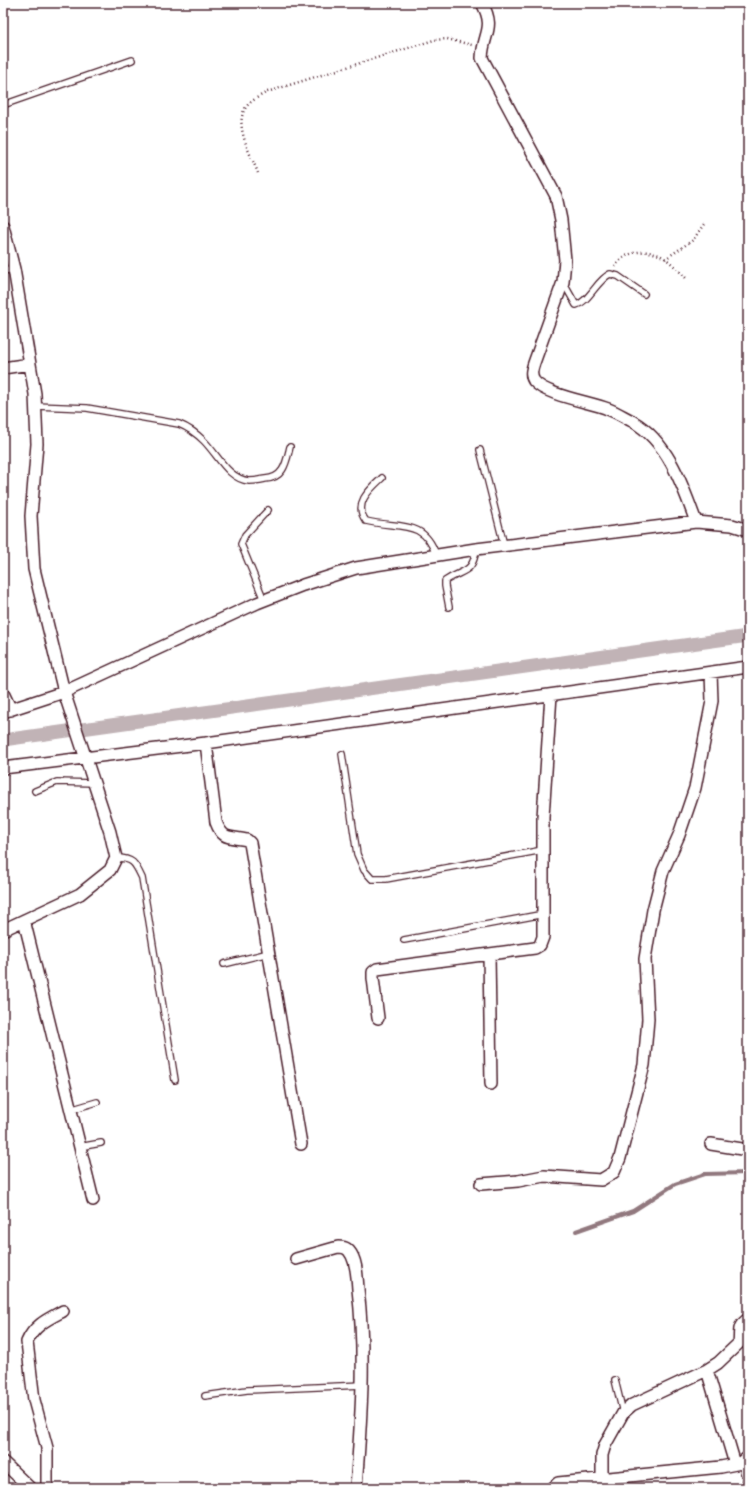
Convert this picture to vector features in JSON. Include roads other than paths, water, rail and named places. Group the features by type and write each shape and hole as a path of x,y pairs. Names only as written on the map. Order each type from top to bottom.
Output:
{"street":[{"path":"482,3 487,13 489,28 482,47 482,58 556,196 562,220 565,260 563,282 534,363 532,373 534,380 548,390 608,409 634,422 647,433 671,462 682,484 696,522"},
{"path":"3,226 9,270 30,364 35,406 37,444 31,516 34,569 64,692 110,832 116,858 110,870 80,894 3,930"},
{"path":"3,368 30,364"},
{"path":"3,693 7,711 64,692 264,600 356,568 504,545 696,522 732,524 748,530"},
{"path":"3,768 206,743 748,667"},
{"path":"481,1184 518,1181 544,1176 601,1180 614,1172 620,1158 644,1065 648,1019 645,959 653,910 663,871 679,835 695,788 712,701 711,673"},
{"path":"378,1018 373,978 373,972 377,969 535,948 540,944 544,937 543,817 551,695"},
{"path":"206,743 216,822 220,834 247,840 250,843 301,1144"},
{"path":"24,920 93,1200"},
{"path":"489,954 491,1084"},
{"path":"711,1144 748,1150"},
{"path":"296,1259 338,1246 350,1251 356,1269 363,1331 363,1385 356,1488"},
{"path":"47,1488 47,1448 34,1400 27,1342 30,1333 38,1325 63,1311"},
{"path":"602,1478 602,1455 623,1413 632,1405 707,1370 729,1354 739,1343 740,1325 748,1319"},
{"path":"553,1488 558,1483 741,1462 707,1370"},
{"path":"3,1462 30,1488"}],"lane":[{"path":"3,104 132,60"},
{"path":"563,282 576,304 586,298 603,277 610,274 618,276 644,294"},
{"path":"35,406 88,408 179,424 190,429 204,441 235,475 249,481 268,479 279,475 285,468 290,447"},
{"path":"480,450 504,545"},
{"path":"382,478 366,493 361,504 361,515 366,521 377,524 415,528 432,541 436,555"},
{"path":"264,600 241,544 245,535 268,510"},
{"path":"449,607 445,586 446,581 471,568 475,561 476,549"},
{"path":"342,754 357,854 364,870 372,879 386,879 543,850"},
{"path":"35,791 57,782 94,783"},
{"path":"116,858 126,858 132,861 142,878 176,1080"},
{"path":"404,940 544,914"},
{"path":"224,964 269,953"},
{"path":"70,1110 97,1102"},
{"path":"80,1147 101,1143"},
{"path":"615,1380 623,1413"},
{"path":"205,1396 247,1390 363,1385"},
{"path":"741,1462 748,1488"}],"waterway":[{"path":"3,740 748,636"},
{"path":"576,1231 633,1211 675,1184 705,1174 748,1173"}]}
